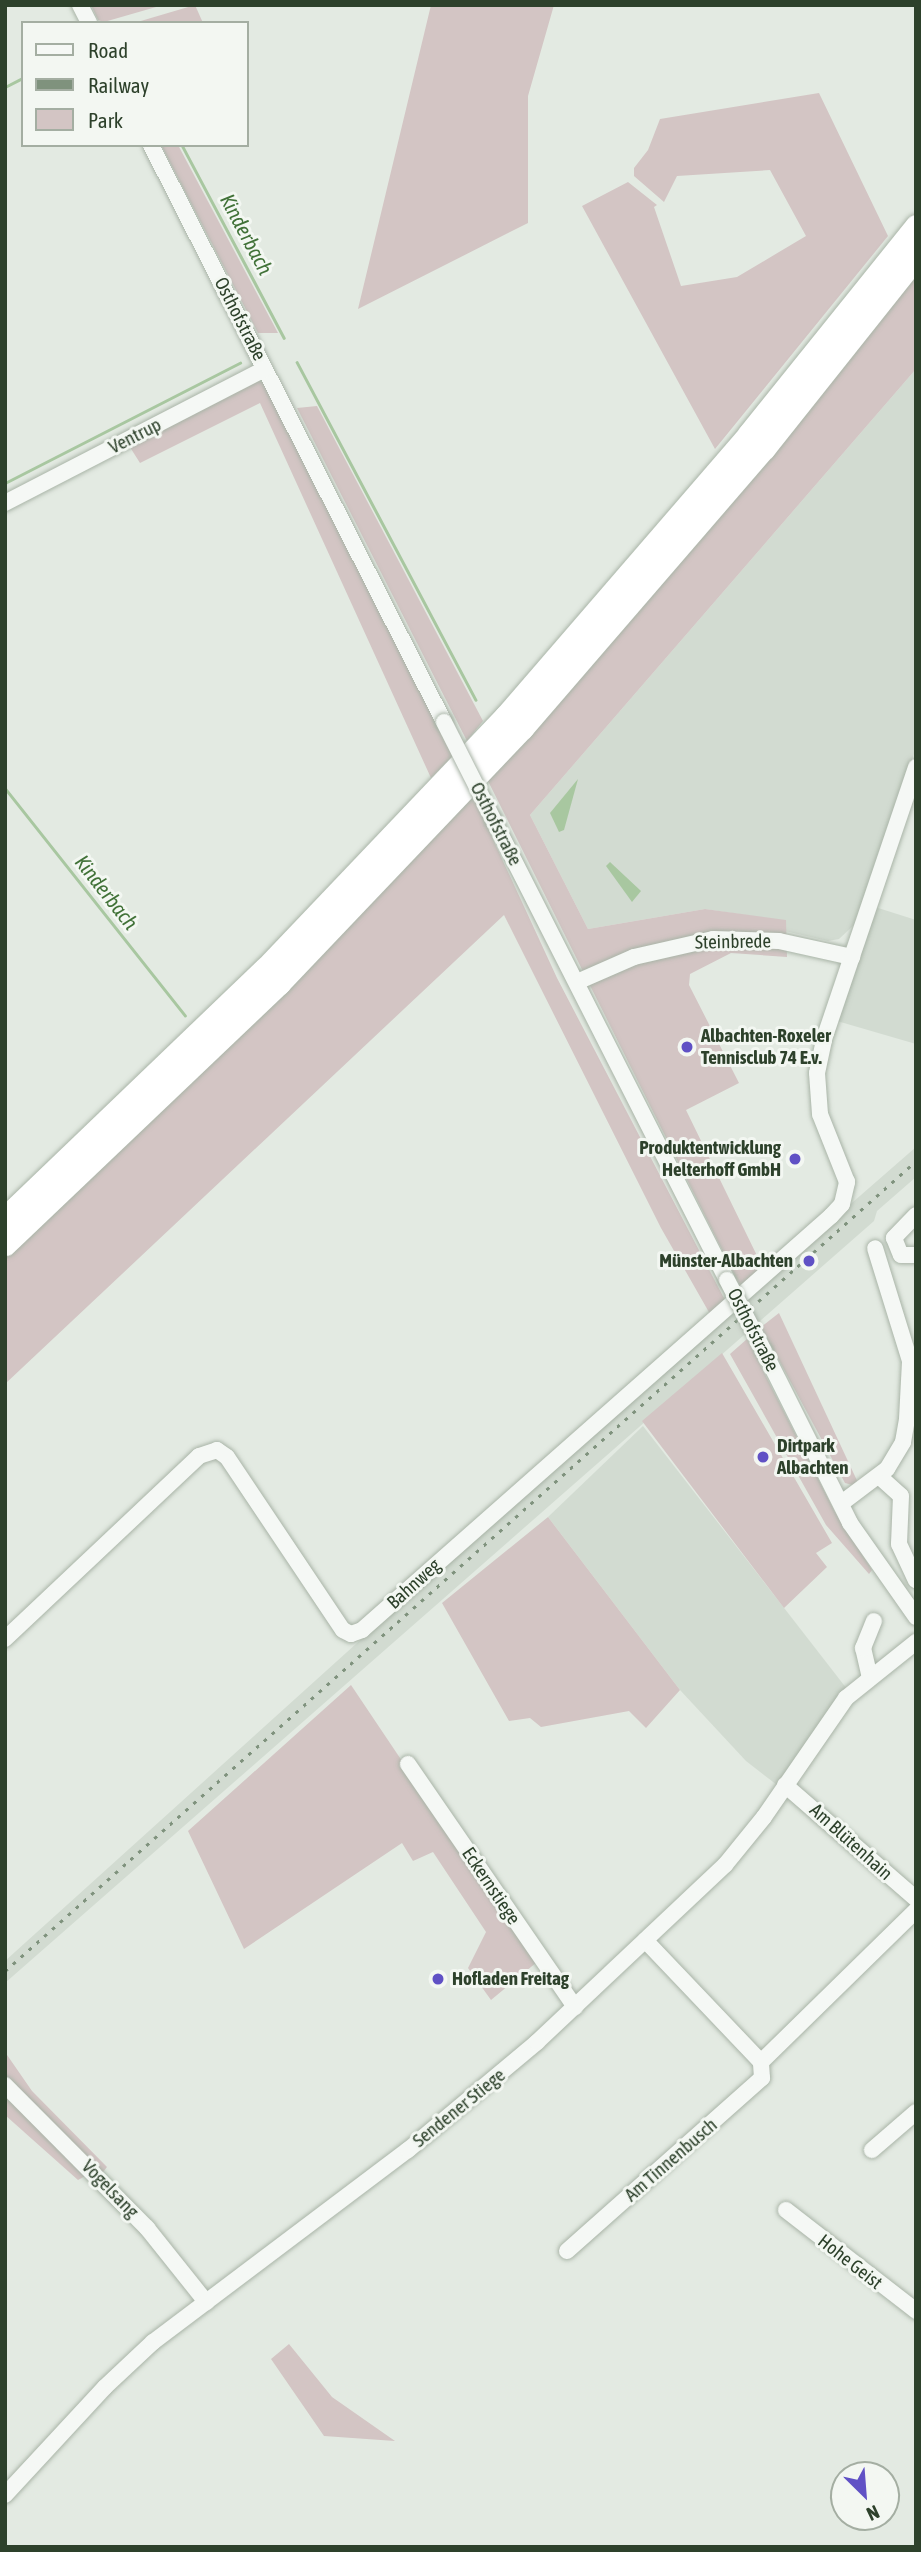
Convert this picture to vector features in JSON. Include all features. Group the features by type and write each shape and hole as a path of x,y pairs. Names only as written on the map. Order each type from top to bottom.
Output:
{"highway":[{"path":"5,1218 265,969 506,716 749,434 916,226"},
{"path":"5,1244 279,983 522,728 764,448 916,257"}],"street":[{"path":"80,5 88,21"},
{"name":"Osthofstraße","path":"152,147 764,1352 843,1502 916,1603"},
{"name":"Ventrup","path":"5,503 265,369"},
{"path":"852,957 916,767"},
{"name":"Steinbrede","path":"577,982 634,957 713,939 779,941 852,957"},
{"name":"Bahnweg","path":"5,1639 199,1456 217,1450 227,1457 343,1630 352,1634 362,1630 790,1254 842,1204 847,1182 820,1114 817,1073 852,957"},
{"path":"885,1276 911,1257 894,1238 916,1215"},
{"path":"843,1502 880,1477 903,1442 910,1361 876,1248"},
{"path":"880,1477 901,1496 899,1544 916,1580"},
{"name":"Osthofstraße","path":"843,1502 850,1523 916,1617"},
{"path":"870,1678 863,1648 874,1621"},
{"name":"Sendener Stiege","path":"5,2496 108,2384 206,2302 408,2150 575,2007 725,1865 785,1786 835,1712 870,1678 916,1642"},
{"name":"Eckernstiege","path":"408,1764 575,2007"},
{"name":"Am Blütenhain","path":"785,1786 916,1899"},
{"name":"Am Tinnenbusch","path":"567,2250 756,2086 763,2074 761,2062 916,1910"},
{"path":"645,1940 761,2062"},
{"name":"Vogelsang","path":"5,2085 148,2228 206,2302"},
{"path":"872,2150 916,2112"},
{"name":"Hohe Geist","path":"786,2210 916,2311"}],"shaded area":[{"path":"916,369 916,748 855,924 839,939 828,941 785,931 786,921 705,909 588,929 530,815"},
{"path":"578,779 564,830 559,832 550,813"},
{"path":"610,862 641,891 632,902 606,866"},
{"path":"875,907 916,920 916,1044 837,1021"},
{"path":"916,1147 916,1177 877,1211 874,1221 5,1983 5,1961 625,1401"},
{"path":"643,1426 847,1689 777,1785 746,1761 680,1690 548,1517"}],"green space":[{"path":"91,5 163,5 107,21 98,20"},
{"path":"195,5 202,21 141,21"},
{"path":"431,5 554,5 528,96 528,223 358,309"},
{"path":"819,93 888,236 715,449 582,206 628,182 657,205 654,207 681,286 737,277 806,236 770,170 677,176 664,202 634,176 634,168 648,150 660,119"},
{"path":"162,147 179,147 278,333 258,333"},
{"path":"916,270 916,369 530,815 588,929 705,909 786,920 787,957 731,953 690,974 689,985 739,1083 686,1110 763,1268 741,1288 488,781 662,581"},
{"path":"252,379 265,383 453,756 431,778 260,403 140,463 128,444"},
{"path":"317,406 483,721 467,741 297,408"},
{"path":"473,796 557,978 725,1300 710,1314 661,1228 504,915 5,1384 5,1253 285,989"},
{"path":"779,1313 860,1487 845,1483 761,1327"},
{"path":"747,1339 835,1512 872,1570 869,1574 826,1525 730,1354"},
{"path":"722,1353 832,1543 816,1553 827,1567 784,1608 642,1421"},
{"path":"548,1517 680,1690 646,1728 629,1711 541,1727 530,1718 509,1721 442,1603"},
{"path":"351,1685 537,1962 491,2000 468,1968 486,1932 433,1852 413,1861 402,1843 244,1949 188,1831"},
{"path":"5,2052 32,2091 107,2167 103,2172 5,2076"},
{"path":"5,2094 89,2174 78,2180 5,2115"},
{"path":"289,2344 332,2397 395,2441 324,2436 271,2359"}],"waterway":[{"name":"Kinderbach","path":"5,87 21,79"},
{"name":"Kinderbach","path":"183,147 284,338"},
{"path":"297,362 476,700"},
{"name":"Kinderbach","path":"5,483 240,363"},
{"name":"Kinderbach","path":"5,788 185,1015"}],"railway":[{"path":"5,1971 916,1161"}],"place":[{"name":"Albachten-Roxeler Tennisclub 74 E.v.","path":"687,1047"},
{"name":"Produktentwicklung Helterhoff GmbH","path":"795,1159"},
{"name":"Münster-Albachten","path":"809,1261"},
{"name":"Dirtpark Albachten","path":"763,1457"},
{"name":"Hofladen Freitag","path":"438,1979"}]}
